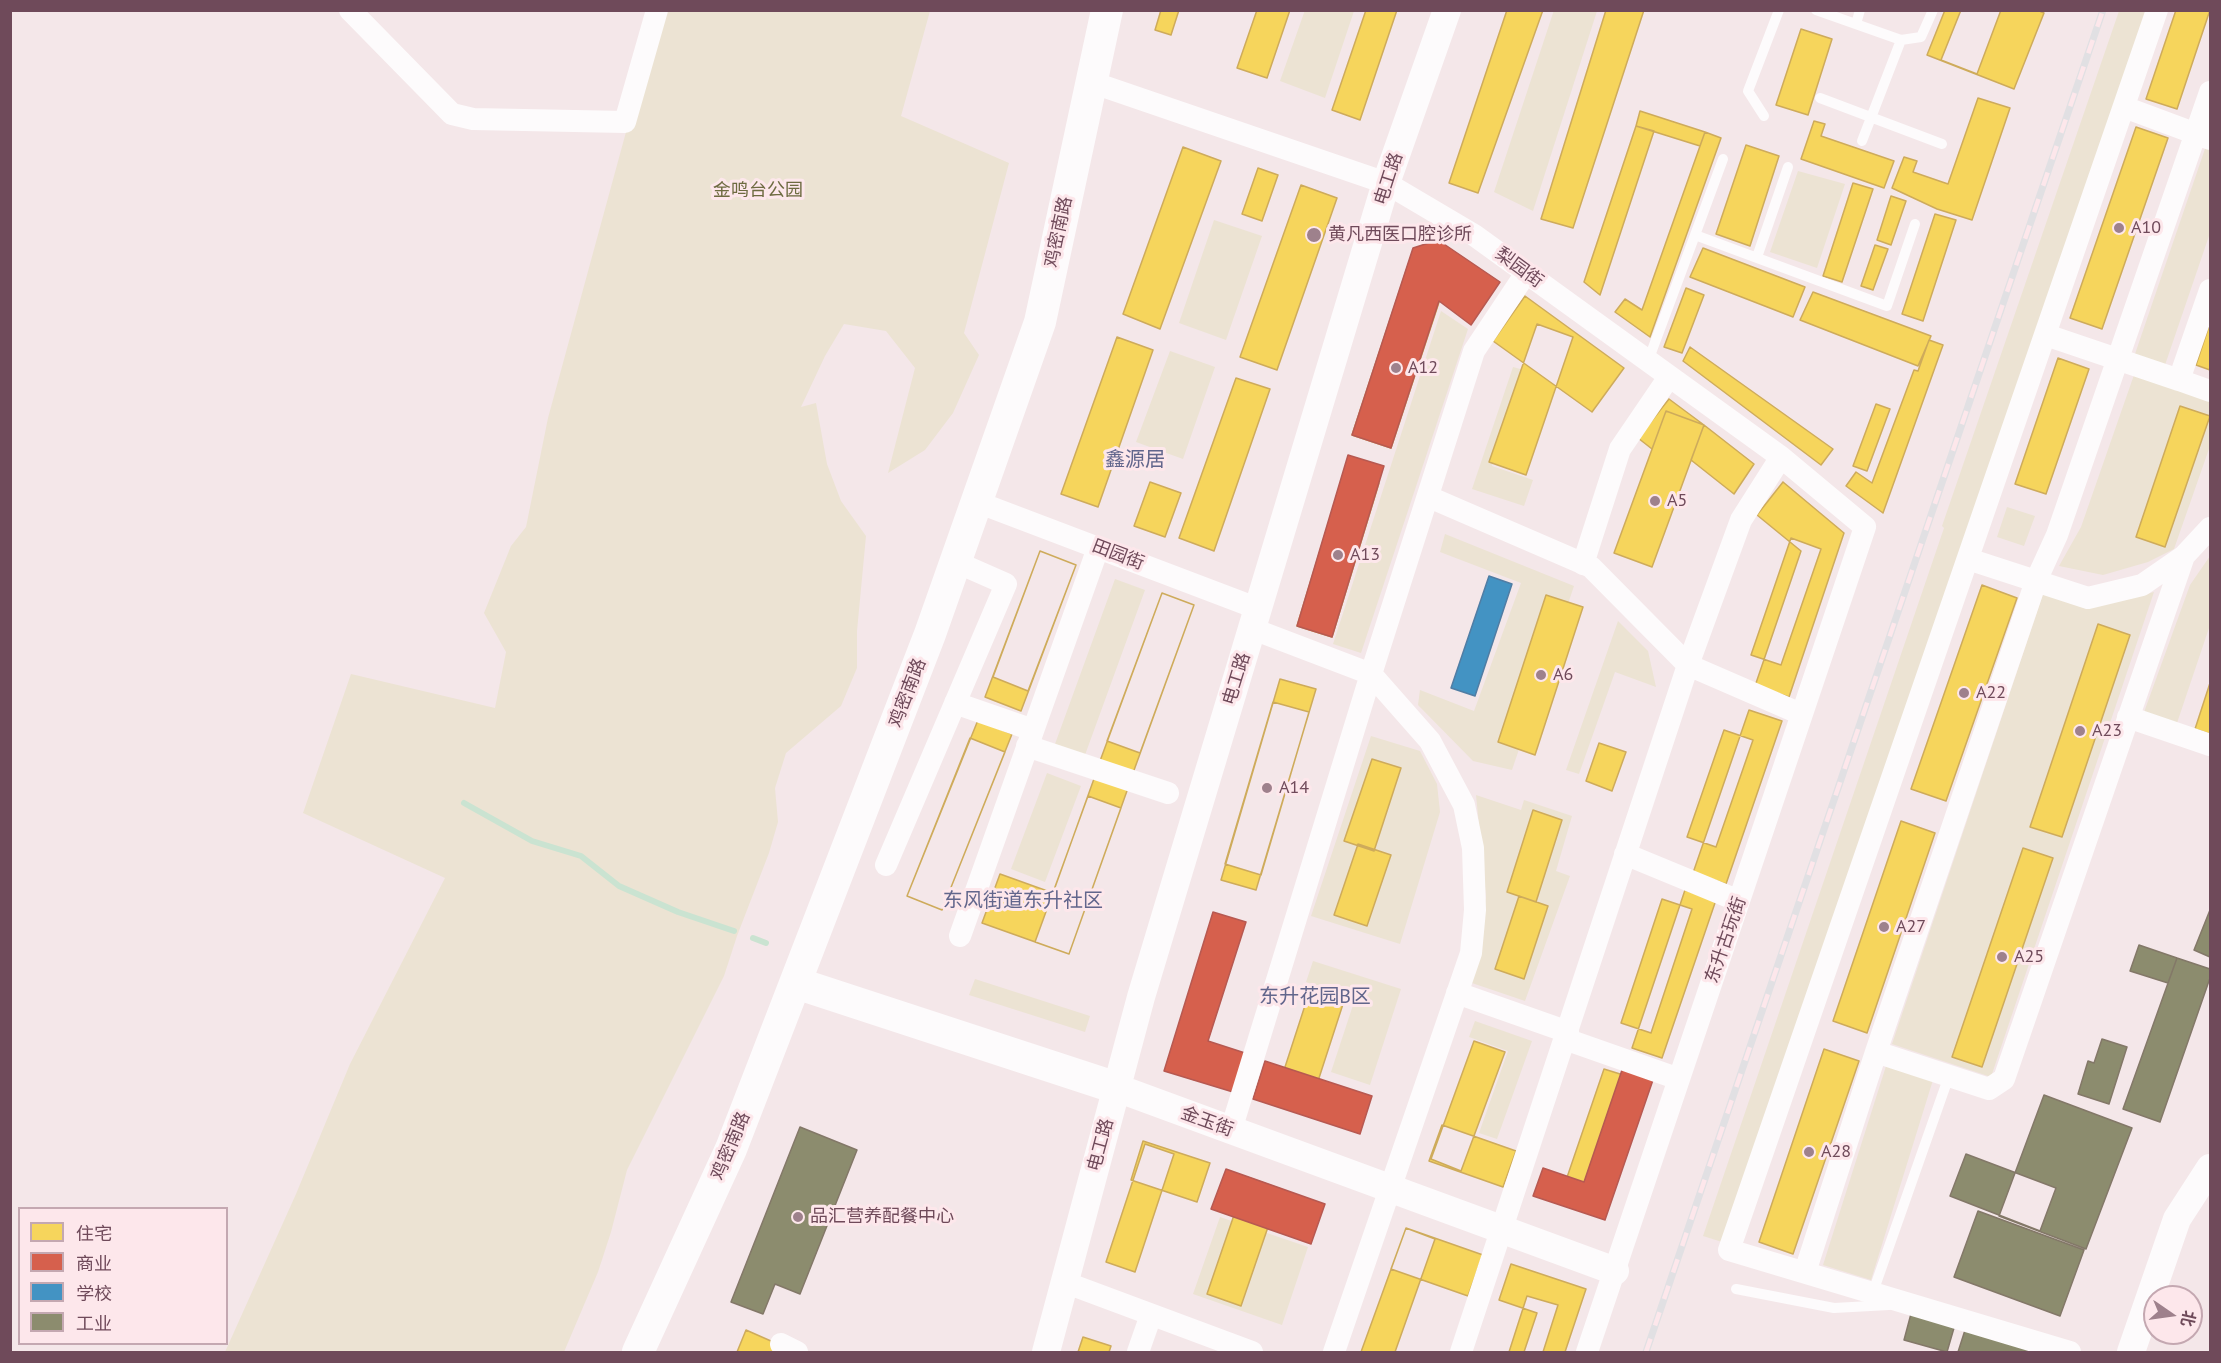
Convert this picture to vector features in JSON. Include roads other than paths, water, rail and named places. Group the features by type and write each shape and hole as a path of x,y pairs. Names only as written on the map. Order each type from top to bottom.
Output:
{"main road":[{"name":"鸡密南路","path":"638,1353 731,1149 796,983 930,634 1040,322 1107,10"},
{"name":"金玉街","path":"796,983 1117,1088"}],"street":[{"path":"350,10 452,114 472,118 625,122 657,10"},
{"name":"电工路","path":"1046,1353 1141,997 1386,183 1447,10"},
{"path":"2070,1353 1729,1250 2157,10"},
{"name":"梨园街","path":"1091,82 1386,183 1474,235 1781,458 1865,527"},
{"path":"1805,1272 1876,1052 2036,581 2057,535 2117,359 2203,136 2211,92"},
{"path":"2124,107 2203,136"},
{"path":"1231,1130 1371,674 1474,351 1526,273"},
{"path":"2179,380 2211,290"},
{"path":"2046,335 2211,391"},
{"path":"1583,564 1620,449 1669,377"},
{"path":"1461,1353 1688,665 1741,520 1781,458"},
{"path":"1429,497 1591,567 1688,665 1801,714"},
{"name":"田园街","path":"977,502 1098,548 1371,674"},
{"name":"东升古玩街","path":"1587,1353 1865,527"},
{"path":"1968,559 2088,598 2142,585 2184,556 2211,528"},
{"path":"960,936 1098,548"},
{"path":"1876,1052 1989,1089 2004,1079 2184,556"},
{"path":"886,866 1006,584 956,562"},
{"path":"1335,1353 1471,953 1474,910 1473,848 1464,805 1430,741 1371,674"},
{"path":"955,702 1030,738 1168,793"},
{"path":"2128,717 2211,745"},
{"path":"1625,854 1739,902"},
{"path":"1457,993 1679,1078"},
{"name":"金玉街","path":"1117,1088 1615,1271"},
{"path":"2131,1353 2177,1219 2211,1168"},
{"path":"1064,1282 1252,1353"},
{"path":"1138,1353 1151,1314"}],"lane":[{"path":"1764,116 1748,91 1779,10"},
{"path":"1816,10 1900,40 1921,37 1933,10"},
{"path":"1856,24 1860,10"},
{"path":"1862,141 1900,40"},
{"path":"1821,98 1942,144"},
{"path":"1648,362 1723,159"},
{"path":"1757,257 1788,167"},
{"path":"1695,235 1887,306 1915,224"},
{"path":"1873,1292 1948,1076"},
{"path":"1736,1288 1834,1308 1910,1304"}],"waterway":[{"path":"464,803 532,841 581,856 619,886 678,912 734,931"},
{"path":"753,938 766,943"}],"railway":[{"path":"1646,1352 2103,10"}],"place":[{"name":"A10","path":"2119,228"},
{"name":"黄凡西医口腔诊所","path":"1314,235"},
{"name":"A12","path":"1396,368"},
{"name":"A5","path":"1655,501"},
{"name":"A13","path":"1338,555"},
{"name":"A6","path":"1541,675"},
{"name":"A22","path":"1964,693"},
{"name":"A23","path":"2080,731"},
{"name":"A14","path":"1267,788"},
{"name":"A27","path":"1884,927"},
{"name":"A25","path":"2002,957"},
{"name":"A28","path":"1809,1152"},
{"name":"品汇营养配餐中心","path":"798,1217"}],"district":[{"name":"鑫源居","path":"1135,460"},
{"name":"东风街道东升社区","path":"1023,901"},
{"name":"东升花园B区","path":"1315,997"}],"park label":[{"name":"金鸣台公园","path":"758,191"}]}
